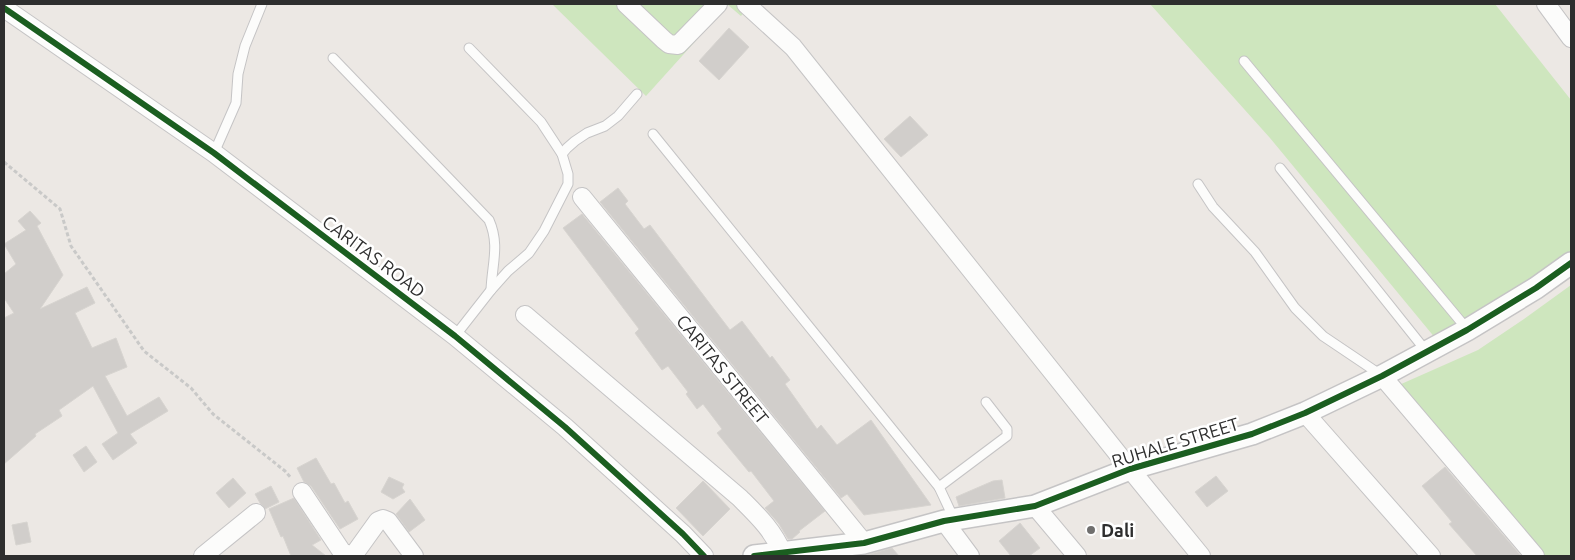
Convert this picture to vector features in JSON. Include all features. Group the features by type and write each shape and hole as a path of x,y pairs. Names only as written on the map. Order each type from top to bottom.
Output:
{"street":[{"path":"626,4 669,44 678,45 718,4"},
{"path":"746,4 793,47 1201,556"},
{"path":"1546,4 1571,38"},
{"name":"CARITAS ROAD","path":"4,8 214,153 455,336 565,427 683,534 704,556"},
{"name":"CARITAS STREET","path":"582,196 864,542"},
{"name":"RUHALE STREET","path":"754,556 783,555 864,542 949,520 1035,506 1130,469 1252,434 1305,412 1382,376 1467,330 1536,288 1571,263"},
{"path":"525,315 740,498 762,520 777,539 783,555"},
{"path":"1382,376 1535,556"},
{"path":"1305,412 1431,556"},
{"path":"302,492 342,552 350,555 355,553 378,521 383,519 388,521 414,556"},
{"path":"1035,506 1077,556"},
{"path":"203,556 256,513"},
{"path":"949,520 970,556"}],"lane":[{"path":"214,153 236,103 238,74 245,46 262,4"},
{"path":"455,336 491,290 508,271 529,253 551,218 568,184 568,174 562,154 541,122 468,48"},
{"path":"333,58 489,220 494,230 496,243 491,290"},
{"path":"1244,61 1467,330"},
{"path":"562,154 575,141 587,133 606,126 618,116 637,94"},
{"path":"653,134 940,487 949,520"},
{"path":"1280,168 1427,351"},
{"path":"1198,184 1213,207 1255,252 1295,308 1323,336 1382,376"},
{"path":"940,487 1007,436 1007,429 986,402"}],"path":[{"path":"4,162 60,209 71,246 144,351 191,388 213,414 285,471 302,492"}],"green space":[{"path":"552,4 751,4 741,16 728,5 646,96"},
{"path":"1150,4 1495,4 1571,100 1571,252 1554,266 1436,339 1270,138"},
{"path":"1571,285 1571,556 1543,556 1399,385 1478,350"}],"building":[{"path":"729,28 749,47 719,80 699,61"},
{"path":"910,116 928,135 901,157 884,139"},
{"path":"618,188 628,201 625,204 644,229 650,225 730,330 742,321 770,358 772,356 790,380 785,384 817,429 821,425 837,445 871,420 931,505 864,515 847,494 841,498 600,202"},
{"path":"30,211 41,223 37,226 63,275 40,309 87,287 95,303 75,313 92,348 116,338 127,367 105,376 127,416 159,397 168,411 130,434 137,443 113,460 102,444 118,433 93,386 59,410 62,416 35,434 36,436 4,464 4,318 14,313 4,298 4,274 16,264 4,244 26,230 18,221"},
{"path":"582,214 825,511 799,531 792,539 788,539 779,524 765,508 774,501 751,471 749,472 717,433 722,429 703,404 697,409 686,394 688,392 668,366 662,370 635,333 639,329 563,228"},
{"path":"86,446 97,462 84,472 73,455"},
{"path":"316,458 331,484 334,483 345,503 348,501 358,519 340,529 311,486 304,482 297,468"},
{"path":"1445,467 1521,556 1477,556 1449,524 1452,522 1422,486"},
{"path":"1216,476 1228,491 1207,507 1195,492"},
{"path":"389,477 404,484 402,488 405,492 393,499 381,492"},
{"path":"233,478 246,493 229,508 216,493"},
{"path":"1002,480 1005,498 959,506 956,497 993,481"},
{"path":"703,481 730,509 703,536 676,508"},
{"path":"271,486 279,502 265,509 255,494"},
{"path":"294,498 321,540 312,545 326,556 291,556 269,509"},
{"path":"410,499 425,520 409,532 396,514"},
{"path":"27,522 31,542 16,545 12,525"},
{"path":"1020,523 1040,548 1029,556 1011,556 999,541"},
{"path":"892,548 899,556 858,556 867,555"}],"cycle path":[{"path":"4,8 214,153 455,336 565,427 683,534 704,556"},
{"path":"754,556 864,543 944,521 1035,506 1130,469 1252,434 1305,413 1382,376 1467,330 1536,288 1571,263"}],"place":[{"name":"Dali","path":"1091,530"}]}
